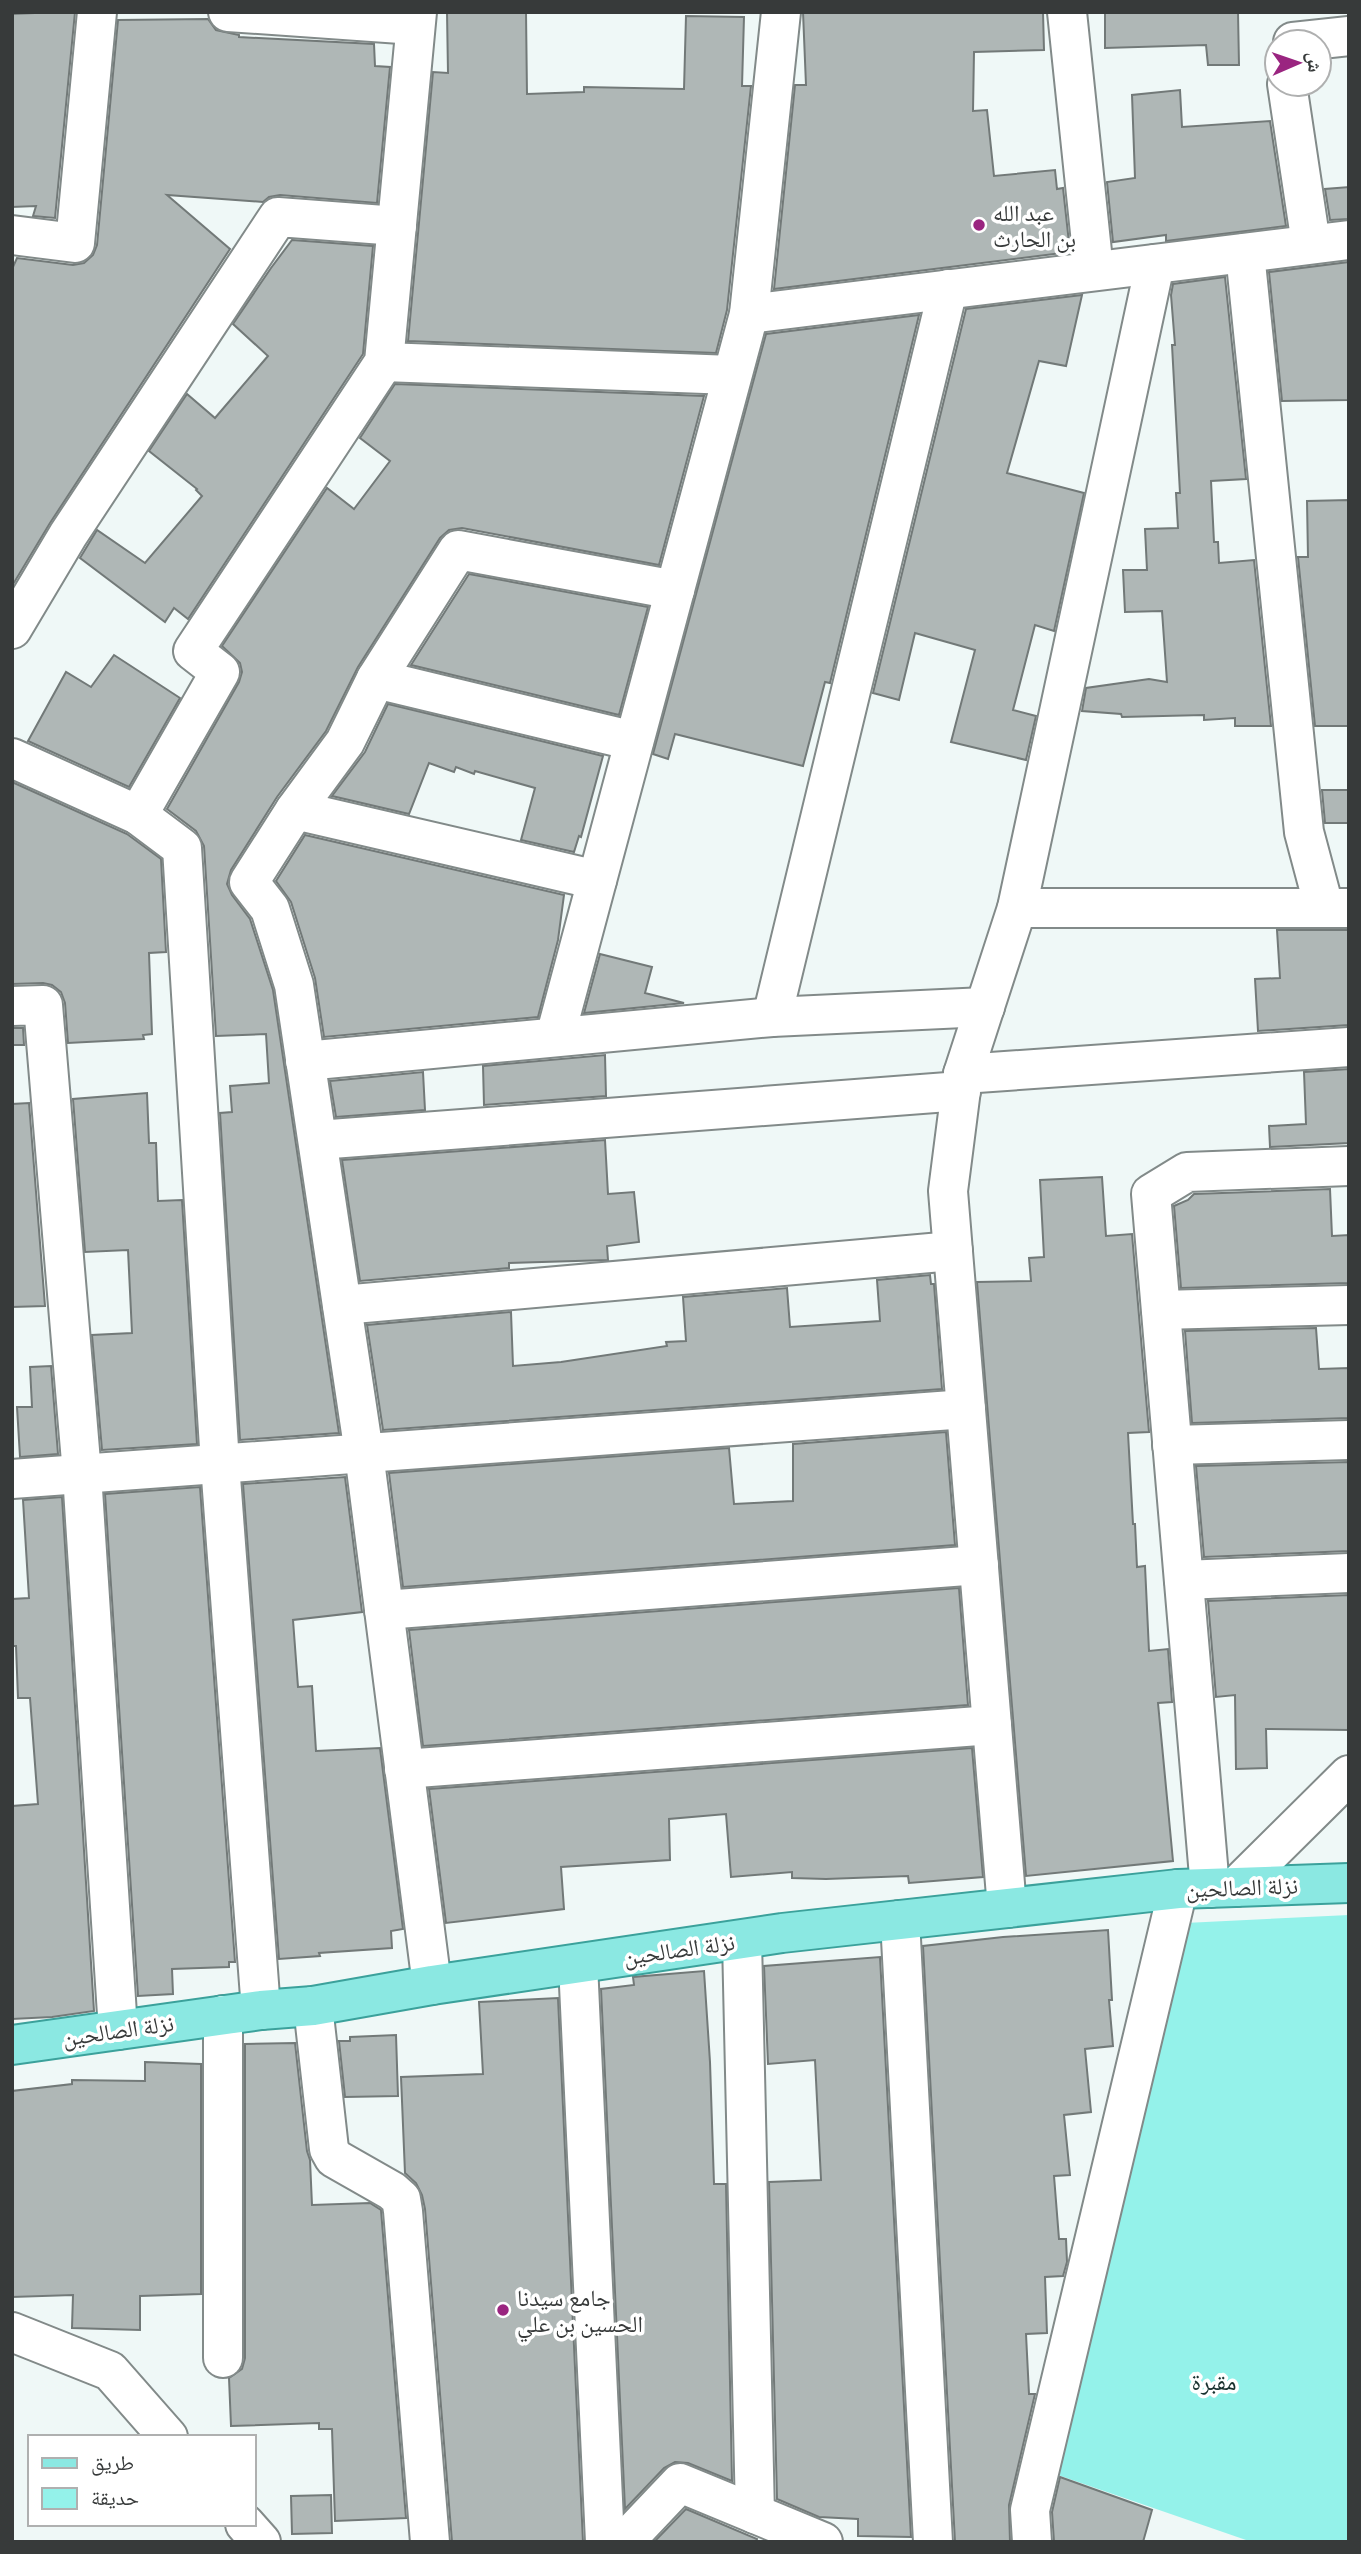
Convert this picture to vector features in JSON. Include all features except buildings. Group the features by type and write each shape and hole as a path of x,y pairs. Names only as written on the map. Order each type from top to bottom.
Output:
{"main road":[{"name":"نزلة الصالحين","path":"12,2045 261,2010 313,2006 432,1984 901,1920 1208,1888 1349,1883"}],"street":[{"path":"12,234 75,243 97,12"},
{"path":"138,815 220,672 192,651 384,362 416,19 228,12"},
{"path":"555,1037 748,314 781,12"},
{"path":"1067,12 1094,271"},
{"path":"1289,98 1311,244"},
{"path":"12,629 68,535 278,218 397,226"},
{"path":"748,314 1349,240"},
{"path":"1017,908 1336,907 1304,832 1245,253"},
{"path":"1007,1908 948,1191 962,1082 1017,908 1155,264"},
{"path":"772,1017 948,289"},
{"path":"384,362 732,375"},
{"path":"432,1984 364,1453 294,985 270,909 249,882 295,810 345,742 376,679 458,550 675,590"},
{"path":"376,679 634,741"},
{"path":"12,758 138,815 182,848 220,1464 261,2010"},
{"path":"295,810 597,880"},
{"path":"12,1006 43,1005 82,1474 118,2030"},
{"path":"305,1061 772,1017 985,1007"},
{"path":"317,1140 1349,1047"},
{"path":"1032,2542 1030,2510 1208,1888 1151,1194 1187,1172 1349,1166"},
{"path":"342,1304 953,1251"},
{"path":"1161,1310 1349,1305"},
{"path":"12,1479 966,1409"},
{"path":"1172,1445 1349,1440"},
{"path":"384,1610 979,1565"},
{"path":"1184,1580 1349,1573"},
{"path":"404,1769 992,1725"},
{"path":"1208,1888 1349,1775"},
{"path":"901,1920 933,2542"},
{"path":"742,1940 755,2514"},
{"path":"578,1964 605,2542"},
{"path":"313,2006 329,2149 334,2158 392,2190 401,2199 404,2211 430,2542"},
{"path":"223,2015 223,2358"},
{"path":"12,2332 110,2371 166,2435"},
{"path":"624,2542 680,2483 811,2540"},
{"path":"247,2526 261,2542"}],"green space":[{"name":"مقبرة","path":"1349,1915 1349,2542 1246,2540 1052,2473 1185,1923"}],"place":[{"name":"عبد الله بن الحارث","path":"979,225"},
{"name":"جامع سيدنا الحسين بن علي","path":"503,2310"}]}
